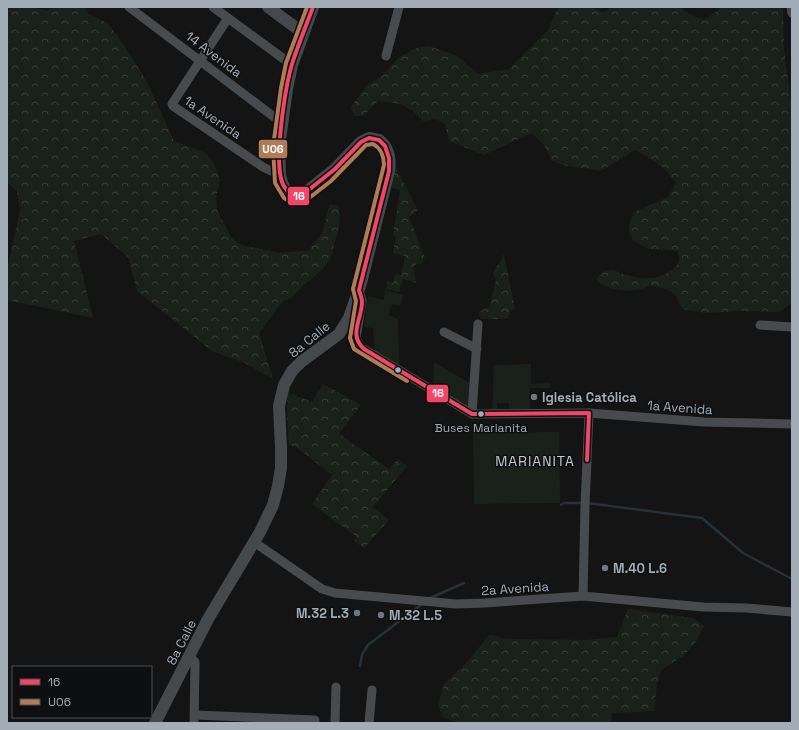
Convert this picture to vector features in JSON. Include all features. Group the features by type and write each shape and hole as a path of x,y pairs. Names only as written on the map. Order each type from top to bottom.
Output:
{"main road":[{"path":"268,7 303,33"},
{"name":"8a Calle","path":"155,723 214,609 254,542 273,505 278,486 282,448 279,406 286,380 292,371 305,358 335,337 343,329 353,312 390,166 390,157 384,145 379,140 374,138 363,140 330,172 299,197 293,196 286,190 282,183 280,175 279,147 292,65 313,7"}],"street":[{"name":"14 Avenida","path":"129,7 282,123"},
{"path":"213,7 292,65"},
{"path":"386,56 399,7"},
{"path":"791,7 792,13"},
{"path":"200,60 228,18"},
{"name":"1a Avenida","path":"200,60 173,102 173,106 263,167 280,175"},
{"path":"359,290 362,301 356,338 359,346 472,414 478,324"},
{"path":"760,325 792,328"},
{"path":"444,332 477,349"},
{"path":"583,596 589,413"},
{"name":"1a Avenida","path":"472,414 589,413 704,422 792,424"},
{"name":"2a Avenida","path":"254,542 325,590 335,593 456,604 583,596 703,607 746,608 792,612"},
{"path":"189,656 193,659 195,666 195,719 315,720"},
{"path":"335,723 336,687"},
{"path":"369,723 372,690"}],"green space":[{"path":"8,7 31,7 47,11 54,7 86,7 87,13 107,23 118,36 140,70 149,86 174,141 206,153 214,164 220,180 216,197 217,210 231,237 241,245 280,253 309,250 323,231 329,205 337,205 339,208 340,223 331,257 324,268 291,298 283,301 259,333 273,379 245,363 212,351 137,291 128,257 101,234 74,241 93,318 7,300 7,271 20,210 17,192 7,182"},
{"path":"558,7 592,7 604,13 611,7 680,7 689,14 705,20 722,7 783,7 784,49 792,110 792,303 779,312 740,311 705,313 683,309 674,294 661,288 649,286 632,291 621,290 609,287 599,282 596,279 601,274 609,270 629,276 650,278 663,275 676,266 678,262 679,258 677,251 649,249 632,240 629,226 634,212 668,197 676,183 658,164 635,150 601,171 567,166 552,161 544,145 532,133 484,155 449,141 445,124 436,119 423,121 413,111 401,104 378,101 363,116 354,116 351,107 366,86 382,76 399,57 417,48 429,46 457,56 478,74 509,69 548,30"},
{"path":"395,166 418,210 409,217 425,258 421,264 416,264 414,268 416,283 403,279 399,292 386,289 387,281 393,283 395,274 401,275 405,256 393,253 396,236 393,235 400,190 390,187"},
{"path":"504,255 515,309 511,310 507,319 481,319 478,312 489,307 496,280 493,273"},
{"path":"385,290 403,295 401,305 392,304 389,315 398,319 399,366 375,351 373,328 364,327 368,296 384,300"},
{"path":"434,362 473,385 471,412 433,389"},
{"path":"531,364 531,384 550,383 550,388 530,388 530,411 509,412 509,403 497,403 497,412 492,412 494,365"},
{"path":"323,384 361,405 339,434 389,469 398,459 407,466 373,507 389,520 364,548 354,541 357,537 312,504 332,475 296,447 289,445 287,412 288,392 312,402"},
{"path":"559,432 560,503 474,504 473,433"},
{"path":"628,609 693,618 704,626 696,642 683,656 661,670 657,684 654,711 612,713 611,723 459,723 442,717 438,704 444,684 468,661 490,634 505,639 587,640 617,637"}],"waterway":[{"path":"561,505 564,503 582,503"},
{"path":"587,503 702,518 743,553 792,579"},
{"path":"430,598 464,583"},
{"path":"360,666 362,655 368,645 422,604"}],"transit line":[{"name":"U06","path":"307,7 286,63 281,88 273,147 275,183 284,198 291,202 301,203 331,181 366,145 373,144 380,150 383,156 384,165 353,289 356,301 350,338 354,349 407,381"},
{"name":"16","path":"313,7 294,57 289,75 281,124 279,158 280,172 282,182 286,190 293,196 301,196 335,169 361,142 369,138 379,140 385,146 389,158 389,171 359,290 362,302 356,332 359,344 364,349 472,414 589,413 587,460"}],"place":[{"name":"Iglesia Católica","path":"534,397"},
{"name":"Buses Marianita","path":"481,414"},
{"name":"M.40 L.6","path":"605,568"},
{"name":"M.32 L.3","path":"357,613"},
{"name":"M.32 L.5","path":"381,615"}],"district":[{"name":"MARIANITA","path":"535,461"}]}
